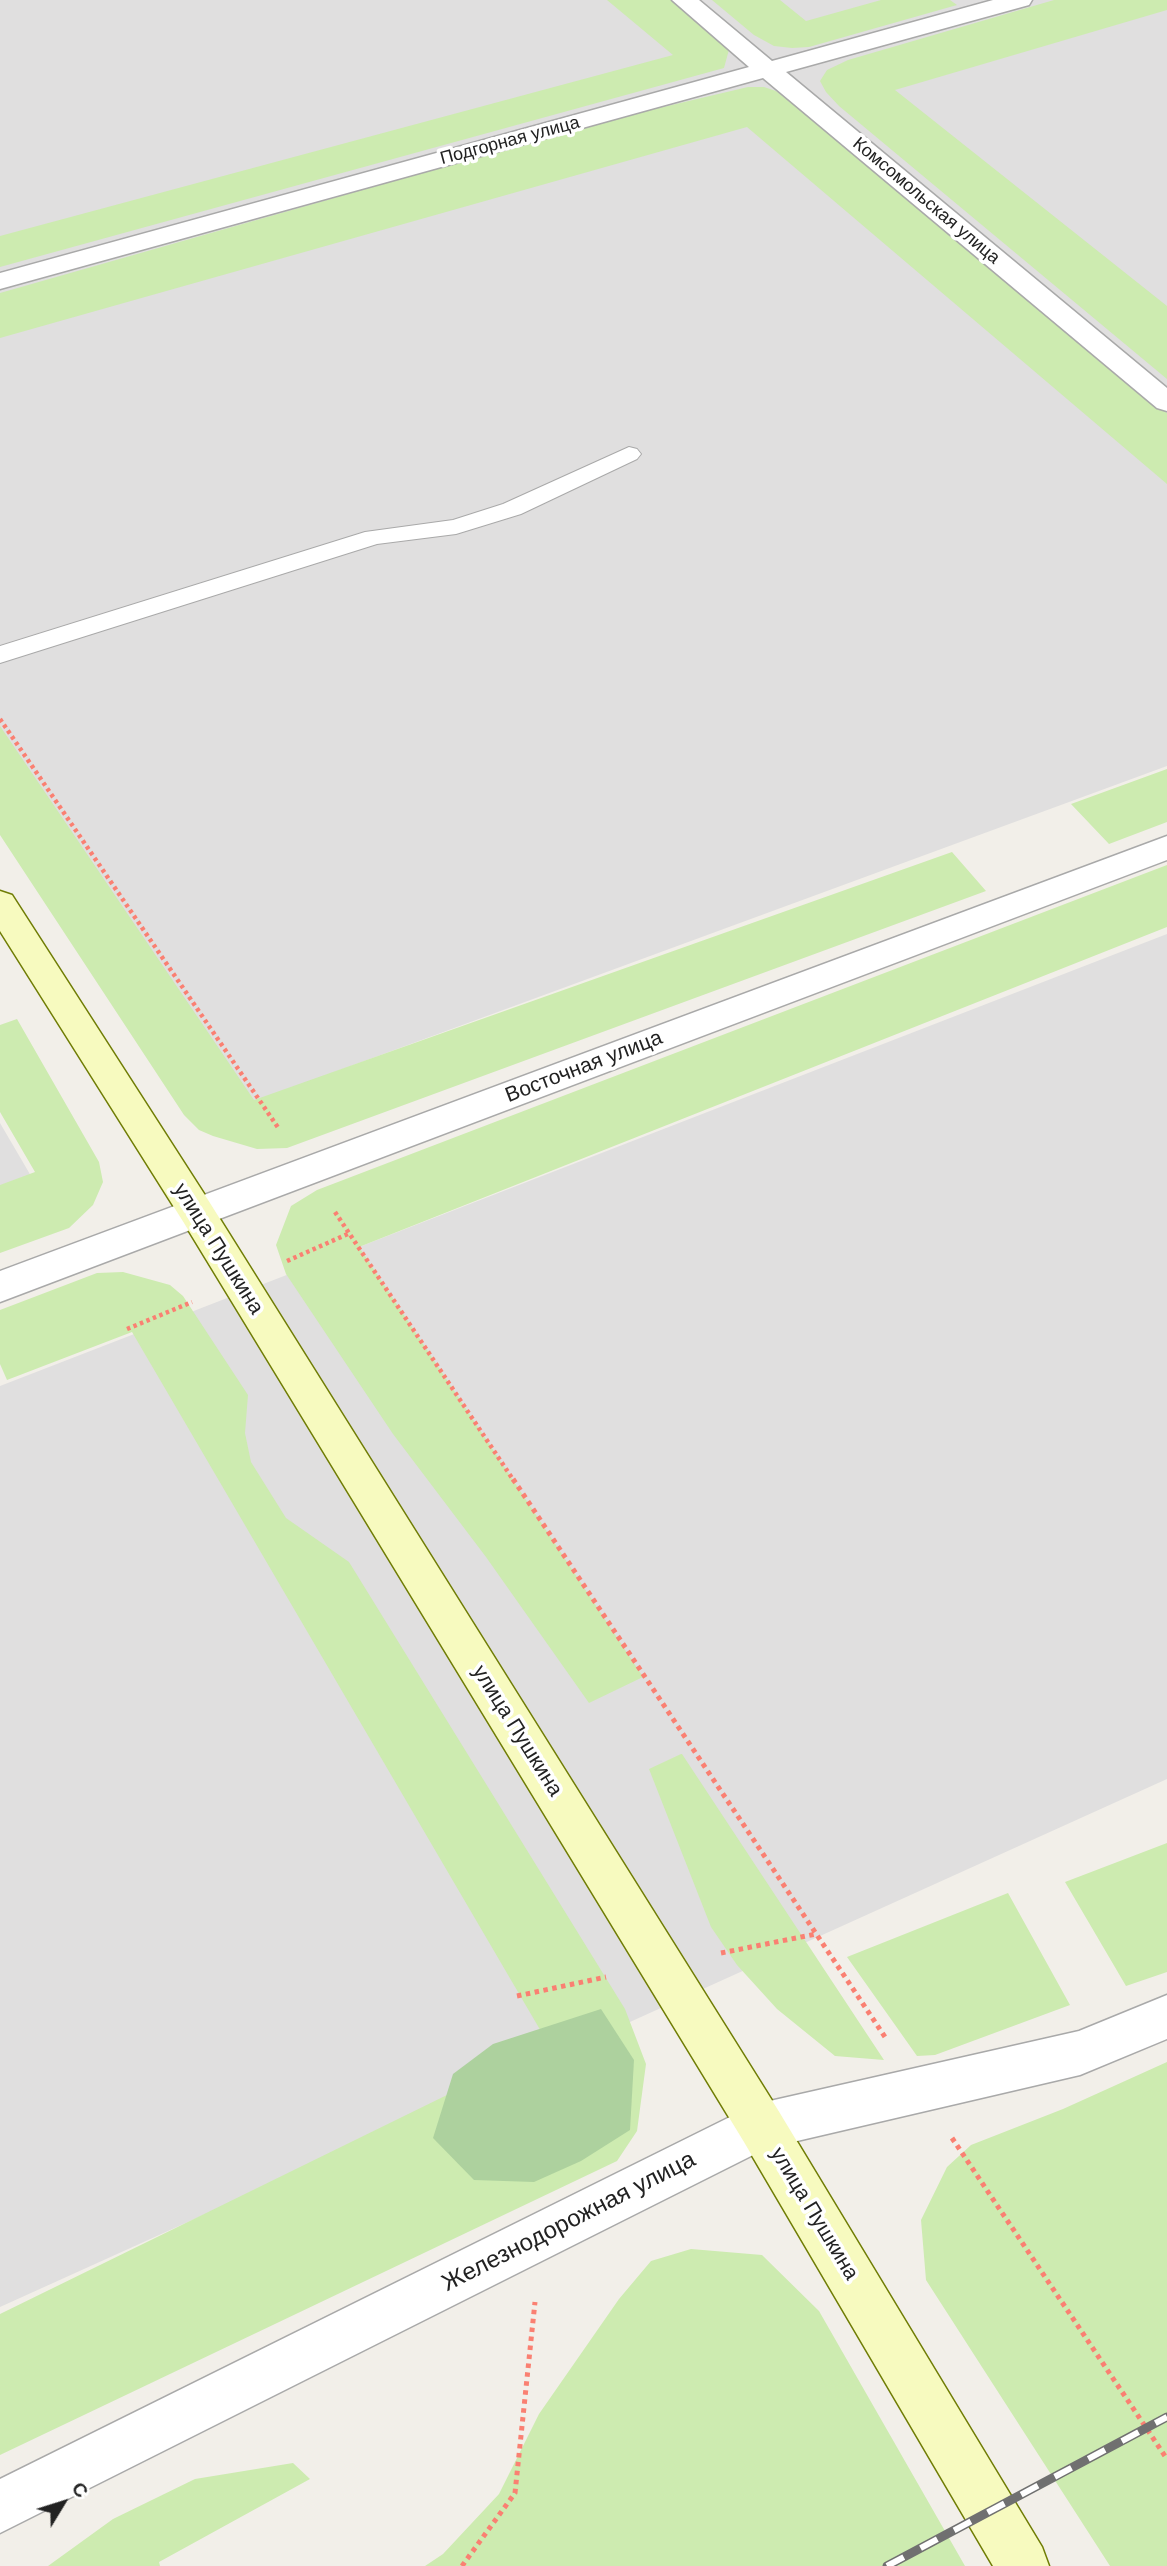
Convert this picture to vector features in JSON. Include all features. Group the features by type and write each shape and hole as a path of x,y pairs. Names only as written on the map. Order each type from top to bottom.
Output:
{"main road":[{"name":"улица Пушкина","path":"0,903 197,1213 761,2126 1023,2566"}],"street":[{"name":"Комсомольская улица","path":"684,0 1167,402"},
{"name":"Подгорная улица","path":"0,281 1020,0"},
{"name":"Восточная улица","path":"0,1287 1167,847"},
{"name":"Железнодорожная улица","path":"0,2507 761,2126 1080,2053 1167,2017"}],"lane":[{"path":"0,655 374,537 456,527 512,509 629,454"}],"path":[{"path":"0,719 307,1171 1167,2459"},
{"path":"462,2566 515,2493 542,2235"}],"shaded area":[{"path":"0,0 1167,0 1167,766 223,1113 0,773"},
{"path":"1167,934 1167,1779 0,2307 0,1386"},
{"path":"0,1123 31,1176 0,1187"}],"green space":[{"path":"607,0 672,0 730,46 724,68 0,267 0,236 673,55"},
{"path":"712,0 780,0 806,21 881,0 950,0 957,5 809,47 792,48 774,46 754,35"},
{"path":"1054,0 1167,0 1167,10 895,90 1167,306 1167,379 839,106 820,81 827,70 848,60"},
{"path":"748,87 764,87 776,91 802,111 1167,413 1167,484 747,127 0,338 0,293 608,120"},
{"path":"0,726 254,1100 952,852 986,891 287,1148 257,1149 199,1130 184,1115 0,835"},
{"path":"1167,769 1167,822 1109,844 1071,804"},
{"path":"1167,865 1167,927 359,1247 643,1677 589,1703 486,1557 393,1434 286,1274 276,1245 291,1206 317,1190"},
{"path":"17,1019 99,1162 103,1182 93,1205 69,1228 0,1253 0,1185 35,1172 0,1112 0,1025"},
{"path":"123,1272 170,1285 183,1296 248,1395 245,1433 251,1462 286,1518 349,1562 625,2009 646,2064 637,2131 617,2161 0,2455 0,2314 549,2045 132,1332 7,1380 0,1364 0,1310 97,1273"},
{"path":"682,1754 884,2060 835,2056 777,2009 737,1965 711,1927 649,1769"},
{"path":"1167,1843 1167,1972 1126,1986 1065,1882"},
{"path":"1008,1893 1070,2005 935,2055 917,2056 847,1957"},
{"path":"601,2009 634,2060 630,2130 581,2161 534,2182 474,2180 433,2138 453,2074 493,2044"},
{"path":"1167,2062 1167,2566 1110,2566 926,2280 921,2220 947,2167 971,2145 1063,2109"},
{"path":"691,2249 762,2255 819,2311 965,2566 425,2566 443,2554 499,2494 539,2414 619,2299 651,2261"},
{"path":"293,2463 310,2479 159,2562 160,2566 48,2566 113,2519 195,2479"}],"railway":[{"path":"887,2566 1167,2417"}]}
